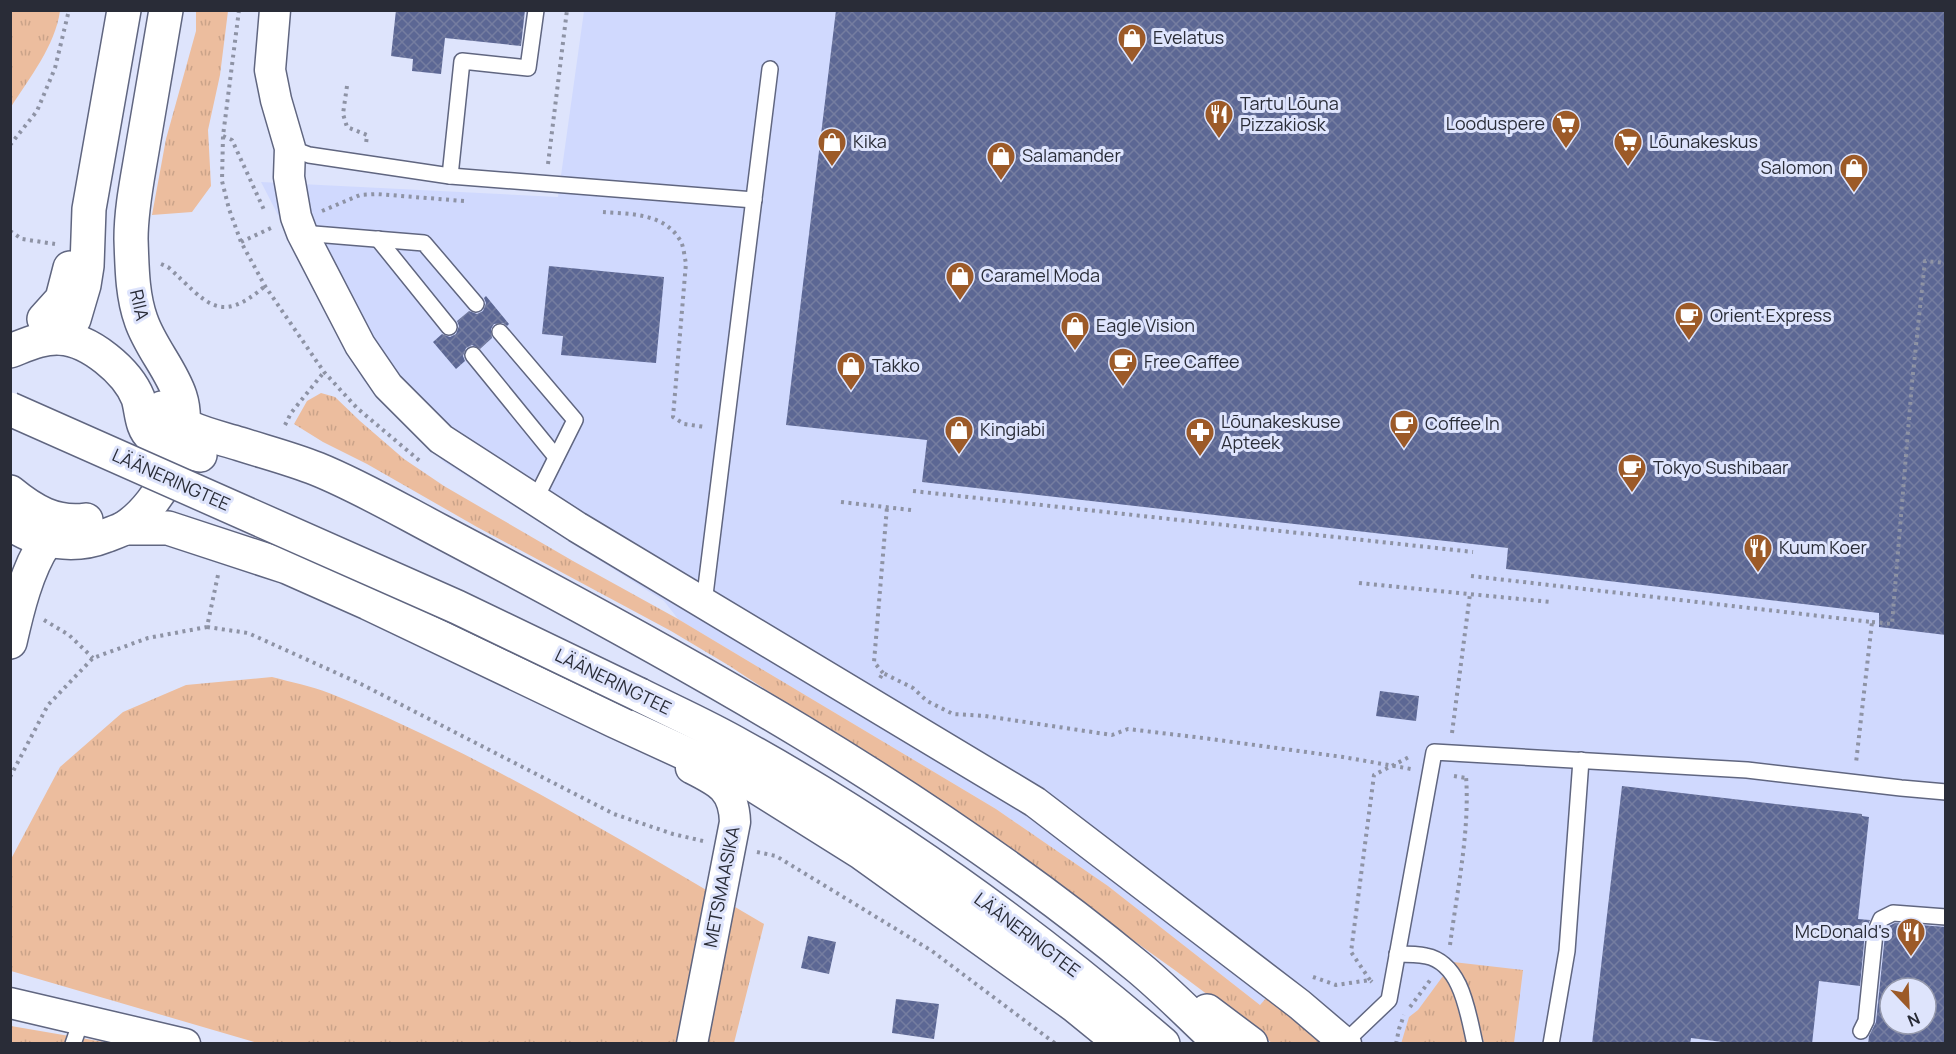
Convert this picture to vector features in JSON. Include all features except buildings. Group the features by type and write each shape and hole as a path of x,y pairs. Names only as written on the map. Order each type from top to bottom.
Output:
{"highway":[{"path":"10,351 41,340 60,325 62,300 73,254 89,209 124,10"},
{"name":"RIIA","path":"166,10 133,204 131,237 135,296 140,318 149,340 174,381 173,424"},
{"name":"RIIA","path":"131,350 117,308 115,277 121,239 133,204"},
{"path":"60,325 107,360 123,376 137,397 145,427 150,435 173,424 318,470 636,635 846,760 935,816 1069,912 1141,969 1221,1044"},
{"path":"10,330 60,325 105,331 131,350 150,375 173,424 170,473 142,514 125,528 94,540 18,529 10,523"},
{"name":"LÄÄNERINGTEE","path":"10,410 457,607 741,745 875,828 979,898 1120,1007 1163,1044"},
{"path":"10,642 15,619 37,556 61,535 85,521 110,511 127,499 142,478 173,424"},
{"path":"10,492 28,507 52,519 61,535 55,563 10,658"},
{"path":"125,528 168,528 287,567 752,784 852,847 1065,998 1122,1044"},
{"path":"1141,969 1183,994 1251,1044"}],"street":[{"path":"275,10 270,70 290,148 290,226 360,345 388,386 441,439 577,527 1035,802 1299,1004 1346,1043"},
{"name":"METSMAASIKA","path":"615,721 674,759 709,777 725,789 735,804 735,822 692,1044"},
{"path":"13,1002 78,1031 185,1044"}],"lane":[{"path":"450,176 462,61 528,69 536,10"},
{"path":"704,603 770,69"},
{"path":"290,148 309,155 450,176 754,200"},
{"path":"290,226 378,239 424,243 476,304"},
{"path":"378,239 449,327"},
{"path":"500,332 575,420 535,500"},
{"path":"473,355 556,457"},
{"path":"1346,1043 1389,1000 1434,752 1747,770 1946,792"},
{"path":"1551,1044 1567,951 1581,760"},
{"path":"1861,1031 1866,1021 1875,933 1881,919 1893,913 1946,917"},
{"path":"1397,954 1428,956 1454,975 1475,1044"}],"path":[{"path":"10,145 36,111 55,68 69,10"},
{"path":"239,10 223,136 222,181 229,209 241,242 265,286 324,372 357,408"},
{"path":"546,183 567,10"},
{"path":"223,136 232,140 290,226"},
{"path":"241,242 290,226 360,195 476,201"},
{"path":"600,211 644,215 667,225 681,241 686,263 673,417 684,424 724,429"},
{"path":"10,231 22,239 64,245"},
{"path":"1471,576 1892,624 1912,383 1925,261 1946,262"},
{"path":"157,263 168,267 211,305 235,307 265,286"},
{"path":"285,425 291,413 324,372"},
{"path":"913,491 1473,552"},
{"path":"841,502 911,510"},
{"path":"887,507 874,662 883,673 913,688 927,701 953,714 1112,735 1128,729 1203,738 1343,757 1466,778"},
{"path":"207,627 218,574"},
{"path":"1359,583 1550,602"},
{"path":"1396,1044 1405,1014 1449,958 1467,796 1462,754 1452,736 1470,594"},
{"path":"44,620 69,635 93,658"},
{"path":"1855,765 1872,622"},
{"path":"10,777 48,705 93,658 148,638 207,627 248,633 361,684 614,814 673,834 776,856 932,951 1056,1044"},
{"path":"865,699 883,673"},
{"path":"1370,980 1351,952 1374,775 1412,756"}],"shaded area":[{"path":"584,11 1945,11 1945,1043 1321,1043 1269,996 1260,1005 1108,886 996,809 678,619 664,601 444,462 363,380 261,182 558,197"}],"green space":[{"path":"11,10 60,11 47,49 11,107"},
{"path":"196,11 228,11 220,75 208,130 211,186 192,212 152,215 166,139 196,31"},
{"path":"321,393 335,397 404,459 444,486 678,619 996,809 1108,886 1260,1005 1268,996 1321,1043 1272,1043 993,840 728,665 671,631 477,527 294,424 307,401"},
{"path":"272,677 329,693 442,743 551,800 764,924 734,1043 258,1043 11,971 11,859 60,767 123,712 186,685"},
{"path":"1453,962 1523,970 1514,1043 1484,1043 1467,984"},
{"path":"1443,976 1455,998 1467,1043 1401,1044 1409,1017 1418,1010"},
{"path":"11,1026 110,1043 11,1043"}],"place":[{"name":"Evelatus","path":"1132,64"},
{"name":"Tartu Lõuna Pizzakiosk","path":"1219,140"},
{"name":"Looduspere","path":"1566,150"},
{"name":"Kika","path":"832,168"},
{"name":"Lõunakeskus","path":"1628,168"},
{"name":"Salamander","path":"1001,182"},
{"name":"Salomon","path":"1854,194"},
{"name":"Caramel Moda","path":"960,302"},
{"name":"Orient Express","path":"1689,342"},
{"name":"Eagle Vision","path":"1075,352"},
{"name":"Free Caffee","path":"1123,388"},
{"name":"Takko","path":"851,392"},
{"name":"Coffee In","path":"1404,450"},
{"name":"Kingiabi","path":"959,456"},
{"name":"Lõunakeskuse Apteek","path":"1200,458"},
{"name":"Tokyo Sushibaar","path":"1632,494"},
{"name":"Kuum Koer","path":"1758,574"},
{"name":"McDonald's","path":"1911,958"}]}
